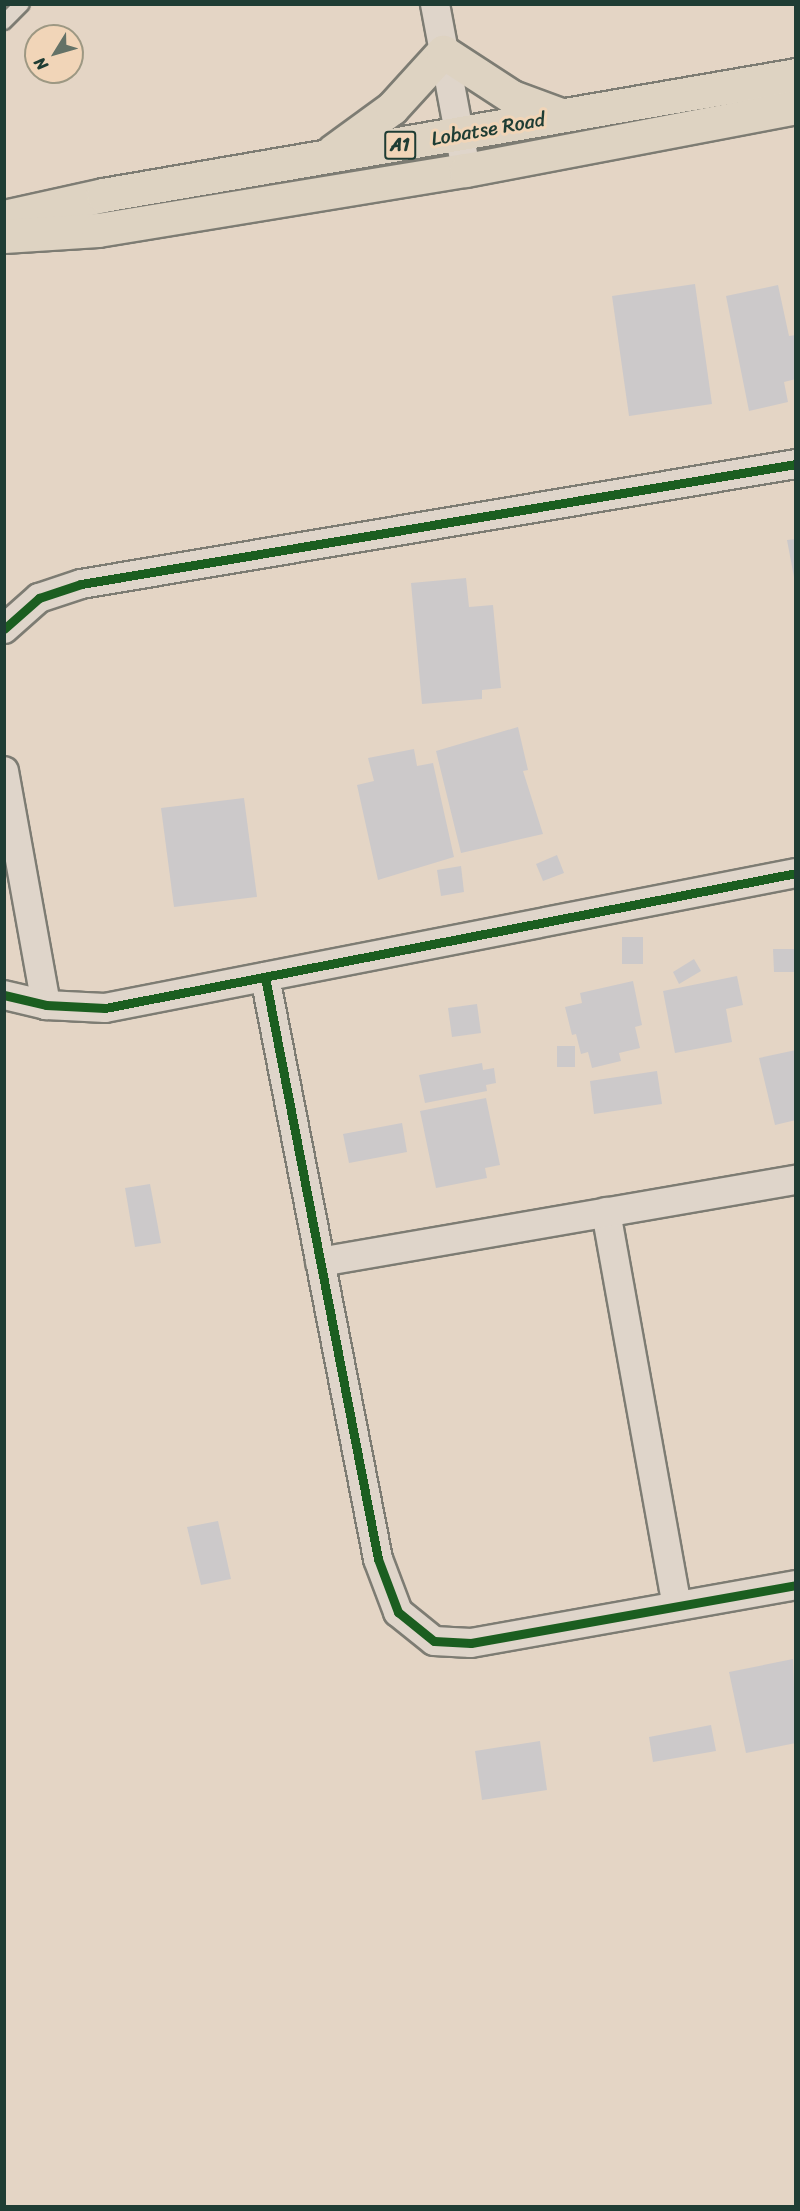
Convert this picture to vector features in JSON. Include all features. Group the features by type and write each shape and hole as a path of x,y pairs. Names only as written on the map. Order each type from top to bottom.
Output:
{"highway":[{"path":"321,158 392,108 443,52 512,97 565,116"},
{"name":"Lobatse Road","path":"4,217 321,158 795,75"},
{"name":"Lobatse Road","path":"4,236 98,230 466,170 795,107"}],"street":[{"path":"435,4 466,170"},
{"path":"4,629 39,598 81,584 795,464"},
{"path":"4,771 46,1005"},
{"path":"4,995 46,1005 105,1008 795,873"},
{"path":"265,977 380,1567 398,1612 412,1629 434,1641 471,1643 795,1585"},
{"path":"320,1262 795,1180"},
{"path":"606,1212 677,1606"}],"lane":[{"path":"4,22 22,4"}],"building":[{"path":"695,284 712,404 629,416 612,296"},
{"path":"778,285 789,336 796,335 796,379 784,382 788,402 749,411 726,296"},
{"path":"796,539 796,577 794,577 787,540"},
{"path":"466,578 469,607 493,605 501,688 482,690 482,699 422,704 411,583"},
{"path":"518,727 528,770 523,771 543,834 461,853 436,751"},
{"path":"414,749 417,766 433,763 454,857 378,880 357,785 374,781 368,758"},
{"path":"244,798 257,897 174,907 161,808"},
{"path":"557,855 564,873 543,881 536,864"},
{"path":"461,866 464,892 441,896 437,870"},
{"path":"622,937 643,937 643,964 622,964"},
{"path":"773,949 796,949 796,972 774,972"},
{"path":"694,959 701,971 679,984 673,972"},
{"path":"737,976 743,1005 726,1009 732,1042 675,1053 663,991"},
{"path":"633,981 642,1025 635,1027 640,1048 619,1053 621,1061 592,1068 588,1052 581,1054 576,1034 572,1035 565,1007 582,1003 580,993"},
{"path":"477,1004 481,1033 452,1037 448,1008"},
{"path":"557,1046 575,1046 575,1067 557,1067"},
{"path":"796,1050 796,1120 775,1125 759,1058"},
{"path":"482,1063 483,1070 494,1068 496,1083 486,1085 487,1091 425,1103 419,1075"},
{"path":"657,1071 662,1104 594,1114 590,1081"},
{"path":"486,1098 500,1165 485,1168 487,1178 436,1188 420,1111"},
{"path":"402,1123 407,1152 349,1163 343,1134"},
{"path":"150,1184 161,1243 135,1247 125,1188"},
{"path":"218,1521 231,1579 201,1585 187,1527"},
{"path":"793,1659 796,1743 746,1753 729,1672"},
{"path":"711,1725 716,1751 653,1762 649,1737"},
{"path":"540,1741 547,1790 482,1800 475,1751"}],"cycle path":[{"path":"4,629 39,598 81,584 796,464"},
{"path":"4,995 46,1005 105,1008 796,873"},
{"path":"265,977 378,1559 398,1612 434,1641 471,1643 796,1585"}]}
